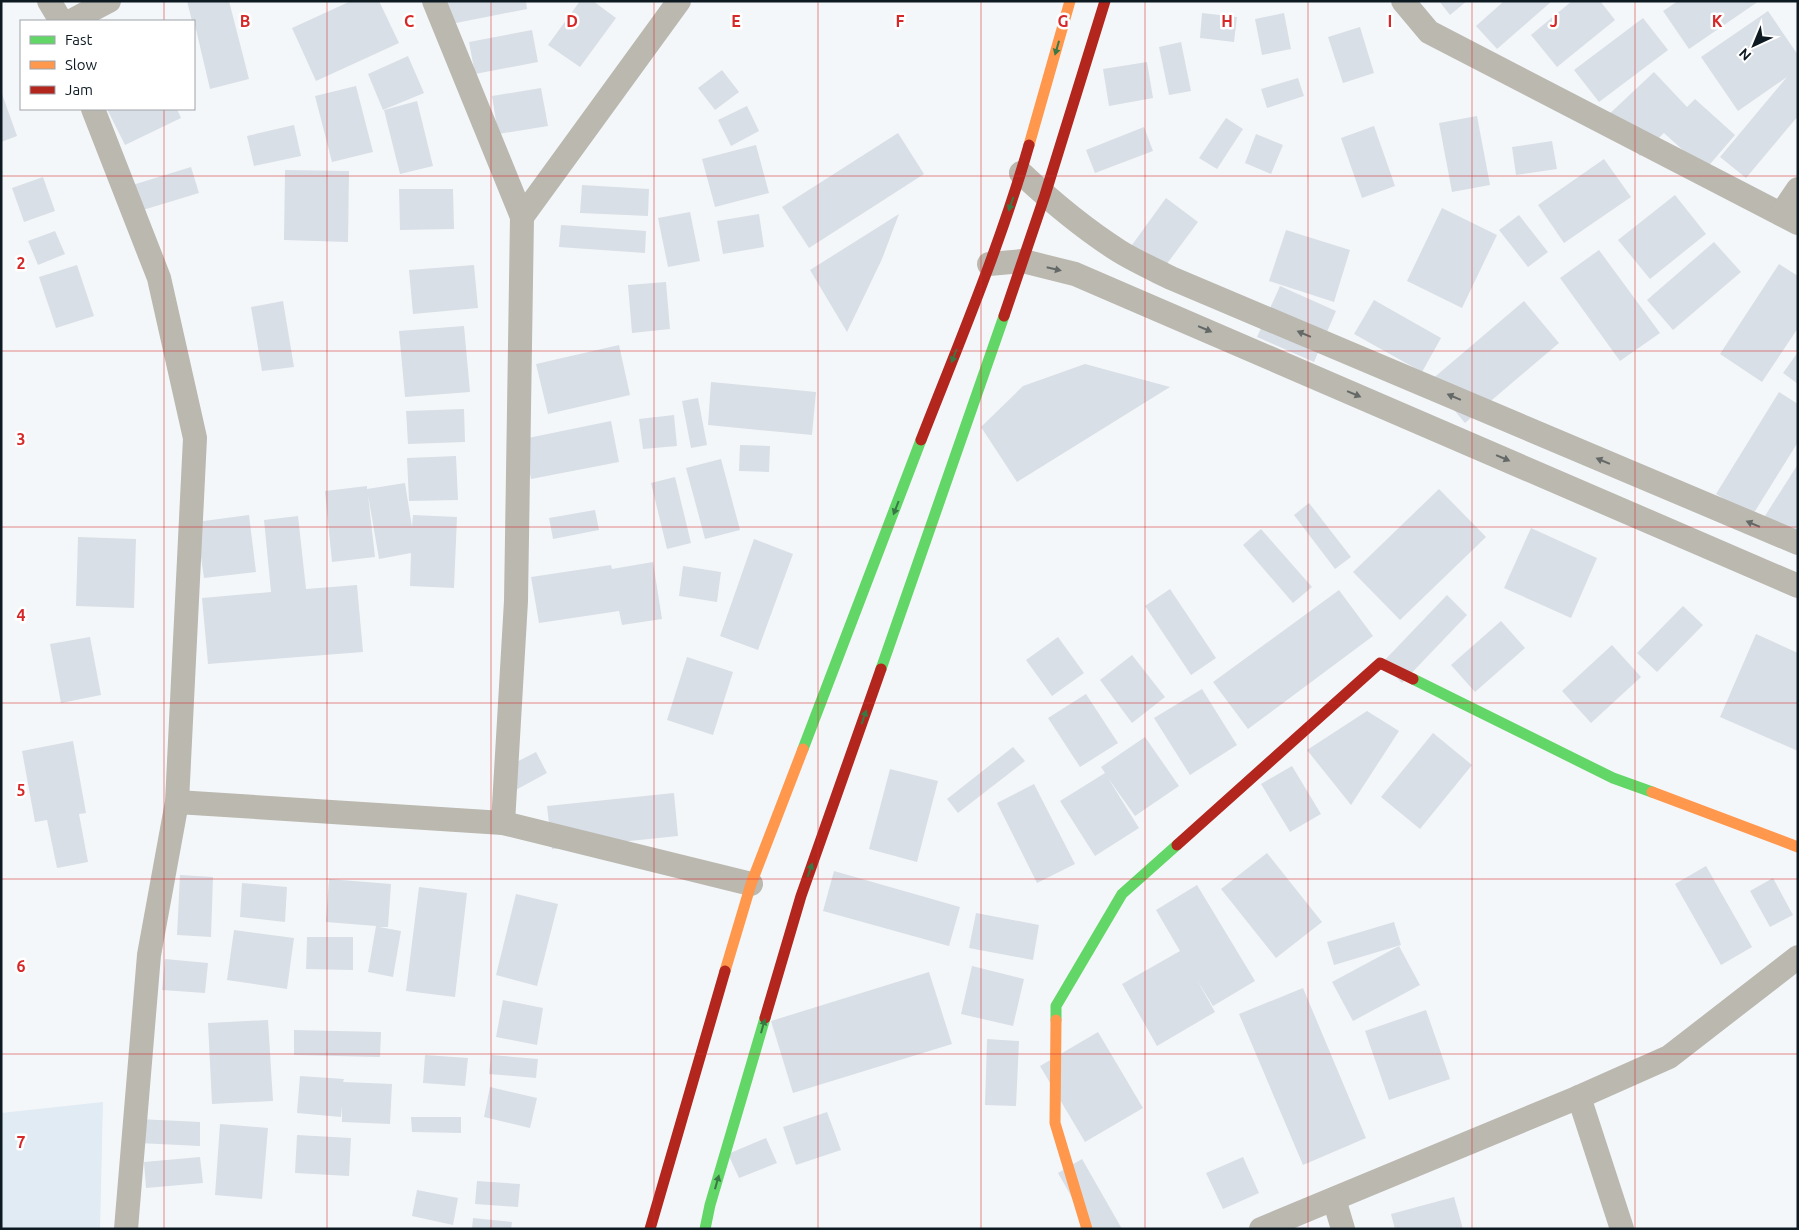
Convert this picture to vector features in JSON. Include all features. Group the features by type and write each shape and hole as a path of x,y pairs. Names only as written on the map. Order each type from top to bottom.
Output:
{"street":[{"path":"49,1 60,20"},
{"path":"72,20 108,1"},
{"path":"434,1 522,217 516,601 504,823"},
{"path":"522,217 678,1"},
{"path":"650,1229 751,884 989,264 1021,173 1070,1"},
{"path":"705,1229 710,1205 801,896 1023,262 1105,1"},
{"path":"1404,1 1429,32 1789,219 1798,189"},
{"path":"93,110 159,278 195,438 177,802 149,955 126,1229"},
{"path":"1021,173 1094,234 1120,252 1170,278 1798,543"},
{"path":"989,264 1023,262 1083,277 1798,586"},
{"path":"1087,1229 1055,1123 1056,1006 1122,894 1380,663 1613,778 1798,847"},
{"path":"177,802 504,823 751,884"},
{"path":"1261,1229 1579,1097 1669,1057 1798,957"},
{"path":"1579,1097 1622,1229"},
{"path":"1334,1199 1343,1229"}],"shaded area":[{"path":"103,1102 100,1229 1,1229 1,1113"}],"building":[{"path":"187,1 229,1 249,79 210,89 195,20 192,20"},
{"path":"351,1 379,1 399,43 316,81 292,28"},
{"path":"436,1 526,1 527,9 441,26"},
{"path":"580,1 593,1 616,18 580,67 548,45"},
{"path":"1439,1 1467,1 1450,15"},
{"path":"1504,1 1552,1 1497,49 1476,26"},
{"path":"1572,1 1600,1 1615,20 1557,67 1531,35"},
{"path":"1678,1 1759,1 1689,49 1663,11"},
{"path":"1768,11 1798,55 1798,116 1746,178 1720,157 1787,77 1738,111 1701,57"},
{"path":"1202,13 1237,17 1234,42 1200,38"},
{"path":"1284,13 1291,49 1262,55 1255,19"},
{"path":"1643,18 1668,50 1599,102 1574,70"},
{"path":"1360,27 1374,73 1343,83 1328,37"},
{"path":"532,30 538,62 475,74 469,42"},
{"path":"1181,42 1191,91 1169,95 1159,47"},
{"path":"408,56 424,93 383,110 368,74"},
{"path":"1147,62 1153,98 1109,106 1103,69"},
{"path":"722,70 739,92 715,110 698,88"},
{"path":"1654,72 1687,107 1695,99 1735,135 1705,170 1664,133 1640,156 1605,118"},
{"path":"1298,78 1304,96 1267,108 1261,89"},
{"path":"356,86 373,152 332,162 315,96"},
{"path":"541,88 548,126 498,134 492,96"},
{"path":"1,91 17,136 1,142"},
{"path":"417,101 433,166 400,174 384,110"},
{"path":"747,106 759,131 731,146 718,120"},
{"path":"108,110 177,110 181,118 125,145"},
{"path":"1477,116 1490,185 1452,192 1439,123"},
{"path":"1226,118 1243,129 1217,169 1199,158"},
{"path":"294,125 301,156 254,166 247,136"},
{"path":"1374,126 1395,186 1362,198 1341,138"},
{"path":"1144,127 1153,151 1095,173 1086,150"},
{"path":"898,133 924,174 809,248 782,207"},
{"path":"1256,134 1283,145 1271,174 1245,163"},
{"path":"1552,141 1557,169 1516,175 1512,147"},
{"path":"756,145 769,193 715,207 702,159"},
{"path":"1604,159 1631,197 1564,243 1538,205"},
{"path":"191,167 199,193 133,213 126,187"},
{"path":"285,170 349,171 348,242 284,240"},
{"path":"43,177 55,211 24,222 12,188"},
{"path":"582,185 649,189 648,216 580,213"},
{"path":"399,189 453,189 454,229 400,230"},
{"path":"1675,195 1706,234 1650,279 1618,240"},
{"path":"1166,198 1198,222 1163,269 1132,245"},
{"path":"1442,208 1497,235 1462,308 1407,281"},
{"path":"690,212 700,261 668,267 658,218"},
{"path":"759,214 764,247 723,254 717,221"},
{"path":"899,214 882,259 847,332 810,270"},
{"path":"1519,215 1548,252 1528,267 1499,230"},
{"path":"561,225 646,231 645,253 559,247"},
{"path":"1286,230 1350,250 1334,302 1269,281"},
{"path":"55,231 65,254 38,265 28,241"},
{"path":"1714,242 1741,272 1673,330 1647,300"},
{"path":"1599,250 1660,333 1620,361 1560,278"},
{"path":"1779,264 1798,276 1798,328 1762,382 1720,354"},
{"path":"77,265 94,316 56,328 39,277"},
{"path":"474,265 478,308 413,314 409,270"},
{"path":"666,282 670,329 632,333 628,285"},
{"path":"1280,286 1336,311 1314,362 1257,337"},
{"path":"1374,300 1441,338 1422,372 1354,334"},
{"path":"283,301 294,367 262,371 251,307"},
{"path":"1524,301 1559,343 1465,423 1430,381"},
{"path":"464,326 470,392 405,397 399,331"},
{"path":"619,345 630,395 548,414 536,364"},
{"path":"1798,352 1798,384 1783,373"},
{"path":"1085,364 1170,387 1017,482 981,427 1023,386"},
{"path":"711,382 816,392 812,435 708,425"},
{"path":"1779,392 1798,404 1798,442 1752,516 1716,494"},
{"path":"698,398 707,445 691,448 682,401"},
{"path":"464,409 465,442 408,444 406,411"},
{"path":"674,415 677,446 643,449 639,419"},
{"path":"611,421 619,462 531,479 523,439"},
{"path":"740,445 770,446 769,472 739,471"},
{"path":"456,456 458,500 409,501 407,458"},
{"path":"721,459 740,530 705,539 686,468"},
{"path":"1798,464 1798,541 1763,519"},
{"path":"675,477 691,543 667,549 651,483"},
{"path":"405,483 412,527 413,515 457,517 454,588 410,586 411,553 379,559 368,495 375,557 332,562 325,491 367,486 367,489"},
{"path":"1439,489 1486,537 1400,620 1353,572"},
{"path":"1309,503 1351,557 1335,569 1294,515"},
{"path":"595,510 599,530 553,539 549,518"},
{"path":"249,515 256,572 204,578 196,522"},
{"path":"298,516 306,589 357,585 363,652 208,664 202,598 271,592 264,520"},
{"path":"1531,528 1597,558 1571,618 1504,588"},
{"path":"1261,529 1312,587 1293,603 1243,545"},
{"path":"78,537 136,539 134,608 76,606"},
{"path":"754,539 793,554 758,650 720,636"},
{"path":"653,562 662,619 622,625 619,611 539,623 531,577 611,565 612,569"},
{"path":"683,566 721,572 717,602 679,596"},
{"path":"1170,589 1216,658 1191,675 1145,606"},
{"path":"1339,590 1373,636 1248,729 1213,682"},
{"path":"1447,595 1467,615 1402,683 1382,663"},
{"path":"1683,606 1703,625 1657,672 1637,653"},
{"path":"1501,621 1525,648 1475,692 1451,665"},
{"path":"1756,634 1798,653 1798,751 1720,717"},
{"path":"90,637 101,695 61,703 50,644"},
{"path":"1058,637 1084,673 1052,696 1026,660"},
{"path":"1612,645 1641,677 1591,723 1562,691"},
{"path":"1132,655 1165,697 1132,723 1100,680"},
{"path":"687,657 733,672 713,735 667,720"},
{"path":"1202,689 1237,745 1190,775 1154,718"},
{"path":"1086,694 1118,743 1080,767 1048,718"},
{"path":"1367,711 1399,731 1351,805 1307,750"},
{"path":"1433,733 1472,765 1420,829 1381,797"},
{"path":"1145,737 1179,786 1135,816 1108,778 1139,828 1095,856 1060,801 1105,773 1101,767"},
{"path":"73,741 86,813 79,814 88,862 57,868 47,820 35,822 22,751"},
{"path":"1013,747 1025,761 958,813 947,799"},
{"path":"536,752 547,773 512,792 501,770"},
{"path":"1292,766 1321,814 1290,832 1261,784"},
{"path":"890,769 938,781 917,862 869,849"},
{"path":"1034,784 1075,864 1037,883 997,803"},
{"path":"674,793 678,836 552,849 547,806"},
{"path":"1267,853 1322,922 1276,958 1221,889"},
{"path":"1706,866 1752,947 1721,965 1675,884"},
{"path":"834,871 960,907 949,946 823,911"},
{"path":"180,875 213,877 211,937 177,935"},
{"path":"1773,878 1793,915 1770,927 1750,891"},
{"path":"329,879 391,884 388,927 379,927 401,931 393,977 368,972 376,926 326,922"},
{"path":"242,883 287,887 285,922 240,917"},
{"path":"1197,885 1255,981 1213,1006 1197,980 1215,1012 1157,1046 1122,984 1180,951 1156,910"},
{"path":"419,887 467,893 455,997 406,991"},
{"path":"516,894 558,904 537,986 496,975"},
{"path":"976,913 1039,925 1033,960 969,948"},
{"path":"1394,922 1401,945 1334,965 1327,942"},
{"path":"234,930 294,938 287,989 227,980"},
{"path":"307,937 353,937 353,970 306,969"},
{"path":"1399,946 1420,985 1353,1021 1332,982"},
{"path":"165,959 208,963 205,993 162,990"},
{"path":"972,966 1024,979 1013,1026 961,1014"},
{"path":"929,972 952,1044 793,1093 771,1021"},
{"path":"1303,988 1366,1138 1303,1165 1239,1014"},
{"path":"503,1000 543,1008 537,1045 496,1037"},
{"path":"1426,1010 1450,1079 1389,1100 1365,1031"},
{"path":"268,1020 273,1101 212,1104 208,1023"},
{"path":"294,1030 381,1032 380,1057 294,1055"},
{"path":"1098,1032 1143,1108 1085,1142 1040,1066"},
{"path":"987,1039 1019,1041 1016,1106 985,1105"},
{"path":"425,1055 468,1058 465,1086 423,1083"},
{"path":"491,1055 538,1059 536,1078 489,1074"},
{"path":"300,1076 344,1079 343,1082 392,1084 390,1124 342,1122 342,1106 341,1117 297,1113"},
{"path":"490,1087 537,1098 530,1128 484,1117"},
{"path":"827,1112 841,1150 796,1165 783,1127"},
{"path":"411,1117 461,1117 461,1133 412,1132"},
{"path":"139,1119 200,1122 200,1146 138,1143"},
{"path":"220,1124 268,1128 262,1199 215,1195"},
{"path":"297,1135 351,1138 349,1176 295,1173"},
{"path":"766,1138 777,1163 739,1178 728,1154"},
{"path":"200,1157 203,1183 146,1188 144,1162"},
{"path":"1243,1157 1259,1193 1223,1209 1206,1173"},
{"path":"1082,1159 1122,1229 1090,1229 1058,1173"},
{"path":"477,1181 520,1184 518,1207 475,1204"},
{"path":"417,1190 458,1198 453,1225 412,1216"},
{"path":"1454,1197 1463,1229 1395,1229 1391,1214"},
{"path":"473,1218 512,1222 511,1229 472,1229"}],"traffic: fast":[{"path":"881,669 1004,316"},
{"path":"803,749 921,440"},
{"path":"1413,679 1613,778 1652,792"},
{"path":"1056,1020 1056,1006 1122,894 1177,845"},
{"path":"705,1229 710,1205 765,1018"}],"traffic: slow":[{"path":"1029,145 1070,1"},
{"path":"725,971 751,884 803,749"},
{"path":"1652,792 1798,847"},
{"path":"1056,1020 1055,1123 1087,1229"}],"traffic: jam":[{"path":"1004,316 1045,195 1105,1"},
{"path":"921,440 992,257 1029,145"},
{"path":"1177,845 1380,663 1413,679"},
{"path":"765,1018 801,896 881,669"},
{"path":"650,1229 725,971"}]}
